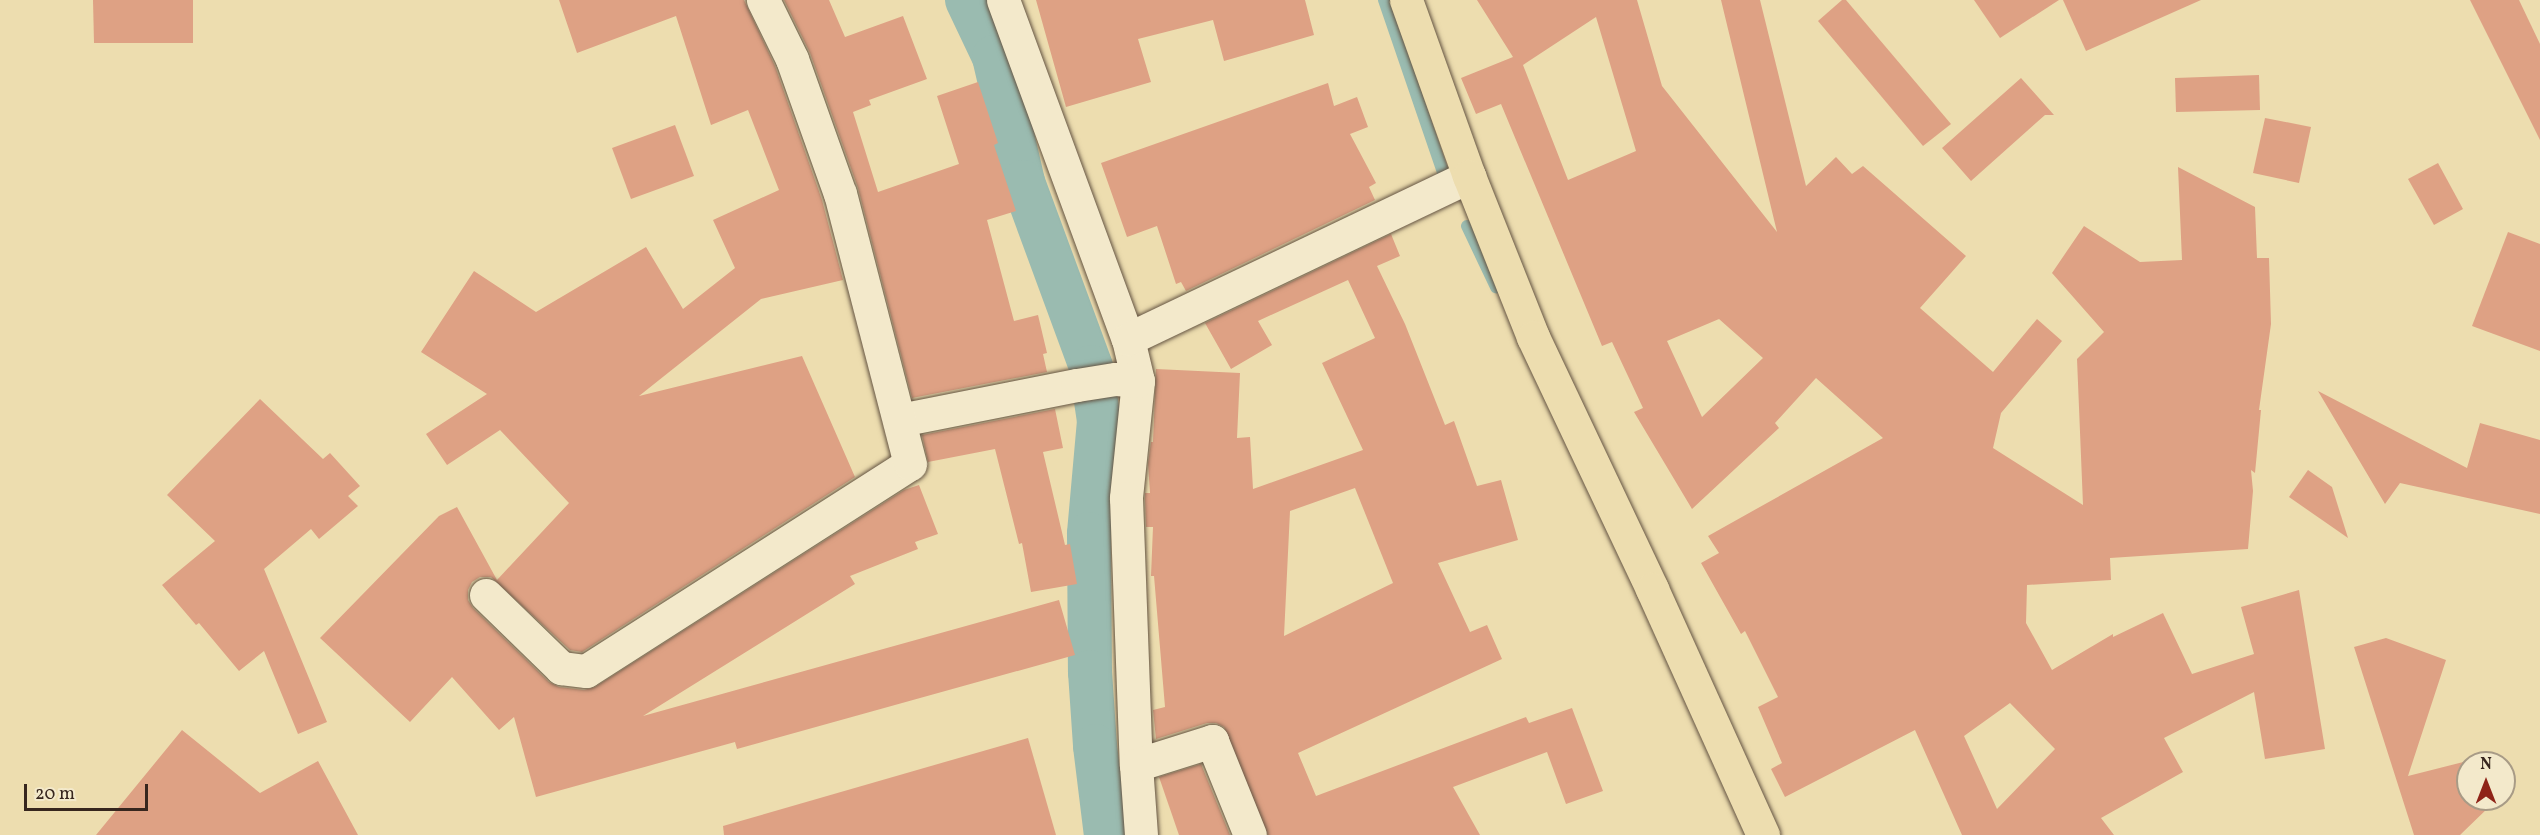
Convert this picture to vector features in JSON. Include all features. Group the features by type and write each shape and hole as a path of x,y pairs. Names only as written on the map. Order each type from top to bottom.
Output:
{"main road":[{"path":"1406,0 1469,176 1533,337 1652,589 1763,835"}],"street":[{"path":"486,595 561,668 586,671 910,464 840,194 792,59 764,0"},
{"path":"1004,0 1128,339 1126,498 1136,765 1141,835"},
{"path":"1128,339 1469,176"},
{"path":"900,420 1077,385 1127,380"},
{"path":"1136,765 1212,741 1250,835"}],"building":[{"path":"93,0 193,0 193,43 94,43"},
{"path":"559,0 744,0 775,66 822,200 843,280 761,299 639,396 802,356 855,477 582,652 570,650 491,577 480,577 472,582 468,590 468,600 473,608 549,682 559,687 584,690 595,687 904,490 919,485 938,534 915,542 918,549 850,576 855,584 643,716 1059,600 1075,655 737,749 735,742 536,797 514,717 499,730 452,677 410,722 320,638 439,516 457,507 497,580 569,503 500,430 447,465 426,434 487,394 421,352 474,271 536,312 646,247 683,309 735,268 713,220 779,190 748,110 711,125 676,16 577,53"},
{"path":"784,0 829,0 845,37 903,16 927,79 869,100 871,105 853,112 878,192 959,164 937,96 978,82 998,143 994,145 1016,211 987,220 1014,321 1038,315 1047,353 1043,354 1047,372 912,398 858,188 810,53"},
{"path":"1036,0 1305,0 1314,35 1224,61 1213,20 1138,39 1151,82 1066,107"},
{"path":"1477,0 1637,0 1662,86 1777,232 1721,0 1760,0 1806,186 1836,157 1852,174 1863,166 1966,256 1920,308 1993,372 2037,319 2062,341 2001,413 1993,448 2083,505 2077,359 2104,332 2052,273 2084,226 2140,262 2182,260 2178,167 2255,207 2257,258 2269,258 2271,324 2259,410 2261,410 2255,473 2251,470 2253,491 2248,549 2110,558 2111,580 2027,585 2026,623 2052,670 2113,634 2113,637 2163,613 2192,674 2254,654 2241,607 2299,590 2325,749 2265,759 2254,692 2164,738 2183,772 2101,818 2114,835 1962,835 1915,730 1785,797 1771,769 1782,763 1758,707 1778,697 1745,631 1741,634 1701,563 1719,553 1708,536 1883,438 1816,378 1775,423 1779,428 1692,509 1634,412 1643,408 1612,342 1602,346 1501,104 1476,114 1461,78 1513,57","holes":["1596,17 1636,151 1568,180 1523,65","1719,319 1763,358 1702,417 1667,341","2010,703 2055,749 1997,809 1964,736"]},
{"path":"1842,0 1846,0 1951,124 1923,146 1818,21"},
{"path":"1974,0 2059,0 2000,38"},
{"path":"2063,0 2201,0 2086,51"},
{"path":"2470,0 2519,0 2540,44 2540,140"},
{"path":"2259,75 2260,110 2176,112 2175,78"},
{"path":"2021,78 2054,115 2045,115 1971,181 1942,148"},
{"path":"1328,83 1334,106 1357,97 1368,127 1350,134 1376,183 1369,187 1375,200 1186,291 1181,282 1176,284 1157,226 1127,237 1101,163"},
{"path":"2265,118 2311,127 2299,183 2253,173"},
{"path":"675,125 694,176 631,199 612,148"},
{"path":"2438,163 2463,209 2434,225 2408,179"},
{"path":"2508,232 2540,244 2540,351 2472,326"},
{"path":"1391,234 1400,256 1377,266 1405,324 1445,425 1454,421 1477,486 1501,480 1518,540 1438,563 1470,632 1487,625 1502,659 1298,753 1316,796 1526,717 1529,723 1572,708 1603,791 1566,804 1547,752 1453,787 1480,835 1268,835 1224,727 1216,723 1207,723 1156,739 1153,710 1165,707 1154,576 1151,576 1153,527 1146,527 1145,493 1150,493 1148,463 1151,442 1153,442 1156,369 1240,373 1237,438 1250,437 1253,489 1363,450 1322,363 1375,338 1348,280 1258,321 1272,345 1231,369 1205,323","holes":["1355,488 1393,583 1284,636 1290,511"]},
{"path":"2318,391 2467,468 2480,423 2540,440 2540,514 2400,483 2385,504"},
{"path":"260,399 323,459 330,453 360,486 348,496 358,506 319,539 311,529 264,569 327,722 298,734 264,651 239,671 199,623 196,625 162,585 215,541 167,495"},
{"path":"1055,409 1063,448 1043,452 1065,545 1070,544 1077,584 1031,592 1022,543 1019,544 995,449 928,462 922,435"},
{"path":"2308,470 2332,487 2348,538 2289,497"},
{"path":"2386,638 2446,660 2408,776 2456,764 2456,811 2485,811 2460,835 2414,835 2354,647"},
{"path":"182,730 260,793 318,761 358,835 96,835"},
{"path":"1028,738 1056,835 724,835 723,826"},
{"path":"1201,764 1230,835 1179,835 1159,777"}],"waterway":[{"path":"967,0 994,57 1023,182 1091,367 1099,421 1089,534 1090,672 1095,746 1106,835"},
{"path":"1384,0 1444,175"},
{"path":"1467,226 1496,287"}]}
